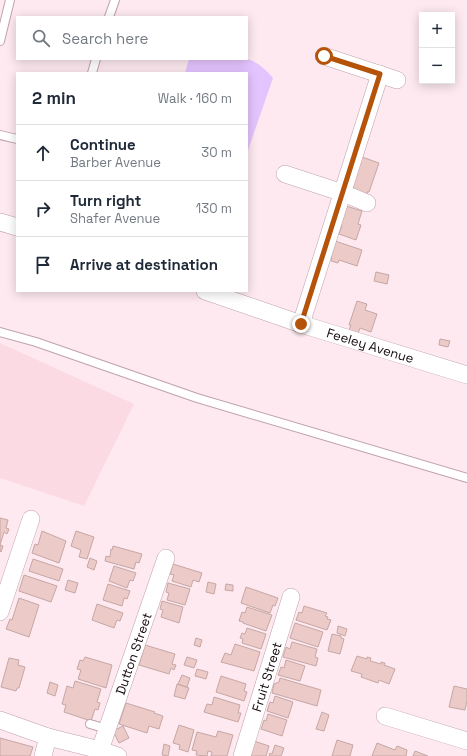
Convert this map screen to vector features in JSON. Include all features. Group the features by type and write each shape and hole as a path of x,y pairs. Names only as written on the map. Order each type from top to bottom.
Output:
{"street":[{"path":"324,56 397,80"},
{"path":"301,324 380,74"},
{"path":"286,174 343,193 366,203"},
{"path":"0,222 16,227"},
{"name":"Feeley Avenue","path":"208,292 301,324 467,375"},
{"path":"0,612 31,519"},
{"name":"Dutton Street","path":"100,750 166,558"},
{"name":"Fruit Street","path":"242,756 291,597"},
{"path":"385,716 467,741"},
{"path":"0,720 48,737 118,756"},
{"path":"42,756 48,737"}],"lane":[{"path":"0,41 10,0"},
{"path":"109,16 115,0"},
{"path":"92,72 96,60"},
{"path":"0,135 16,139"},
{"path":"0,332 36,342 197,398 467,478"},
{"path":"90,724 108,729"}],"shaded area":[{"path":"248,59 261,66 273,78 248,150 248,72 185,72 189,60"},
{"path":"0,343 134,404 84,506 0,478"}],"building":[{"path":"362,157 379,163 367,194 353,190 354,187 352,186"},
{"path":"346,206 362,211 358,224 361,225 356,240 339,234 342,225 340,224"},
{"path":"335,241 362,250 357,266 339,260 338,263 331,261 332,258 330,257"},
{"path":"376,272 389,275 387,284 374,281"},
{"path":"357,301 367,304 365,310 377,314 371,332 360,328 358,333 349,330 351,325 349,325"},
{"path":"440,339 450,341 448,347 439,345"},
{"path":"0,518 8,520 6,528 9,529 7,534 4,532 0,545"},
{"path":"42,531 66,541 59,563 32,553 35,544 38,545"},
{"path":"76,531 94,537 87,559 79,557 81,550 71,546"},
{"path":"0,545 3,546 1,552 0,551"},
{"path":"113,546 142,554 139,563 136,562 134,569 105,561 106,556 110,557"},
{"path":"90,558 97,561 94,570 87,567"},
{"path":"33,559 63,569 59,581 29,571"},
{"path":"173,564 202,573 199,582 193,580 191,587 172,581 174,575 170,574"},
{"path":"114,566 136,573 133,581 130,580 127,588 109,581"},
{"path":"24,575 57,586 51,602 19,591"},
{"path":"68,580 78,583 75,593 65,590"},
{"path":"208,582 216,584 214,594 206,592"},
{"path":"168,583 190,589 185,605 167,600 169,593 166,592"},
{"path":"108,584 130,591 127,599 124,598 122,606 103,600"},
{"path":"226,584 233,585 233,591 225,590"},
{"path":"246,587 278,598 270,613 241,603"},
{"path":"19,598 39,605 29,637 6,629 10,619 12,620"},
{"path":"162,601 183,607 179,623 161,617 163,610 160,609"},
{"path":"97,604 123,613 120,621 117,620 114,628 92,620"},
{"path":"304,606 327,613 325,616 328,617 327,619 331,620 327,630 296,620 299,612 302,613"},
{"path":"247,607 272,615 266,631 239,621 242,612 245,613"},
{"path":"295,623 323,632 318,647 290,638"},
{"path":"338,626 347,629 345,636 337,633"},
{"path":"247,628 266,634 261,649 242,643 243,639 240,638 242,633 245,634"},
{"path":"332,634 341,636 341,638 344,639 340,654 328,651"},
{"path":"196,638 202,640 200,647 194,645"},
{"path":"292,642 317,649 315,657 318,658 316,666 283,657 286,647 290,649"},
{"path":"235,644 260,652 254,671 221,662 225,653 231,655"},
{"path":"145,645 175,654 172,664 176,665 174,670 171,668 169,674 139,665"},
{"path":"357,656 367,659 367,657 371,658 370,661 381,664 381,662 385,663 384,665 395,669 389,684 379,680 378,683 361,677 362,674 351,671"},
{"path":"85,657 112,665 106,688 78,679 81,670 77,669 80,660 83,661"},
{"path":"187,657 197,660 194,668 184,665"},
{"path":"9,658 19,660 18,665 25,667 19,688 17,688 16,691 1,687"},
{"path":"286,660 305,666 300,681 278,675 281,667 284,668"},
{"path":"197,669 208,672 206,679 195,676"},
{"path":"182,675 190,678 187,687 178,684"},
{"path":"221,676 246,684 244,691 247,692 244,701 216,692"},
{"path":"280,678 321,690 317,706 272,693 274,684 279,682"},
{"path":"75,681 101,689 97,702 100,703 98,710 95,709 91,721 64,712 66,705 62,704 67,686 73,688"},
{"path":"50,682 58,685 55,696 47,693"},
{"path":"177,684 189,688 185,699 174,696"},
{"path":"454,686 467,689 465,710 449,707"},
{"path":"275,696 293,702 288,718 267,711 270,702 273,703"},
{"path":"214,697 240,705 238,713 241,713 238,722 204,712 207,704 212,705"},
{"path":"126,703 163,716 159,729 149,726 147,733 119,724"},
{"path":"322,712 329,715 324,731 316,729"},
{"path":"268,714 287,720 282,736 261,729"},
{"path":"179,725 194,730 188,752 179,749 180,745 173,743"},
{"path":"123,726 129,738 119,743 113,731"},
{"path":"218,731 233,735 227,756 211,756 212,752 208,751 207,756 196,755 197,751 192,750 197,732 216,737"},
{"path":"0,738 33,747 30,756 0,756"},
{"path":"337,740 353,745 350,756 332,756"},
{"path":"254,741 269,746 266,756 249,756"},
{"path":"377,743 395,750 397,746 407,750 406,756 372,756"},
{"path":"164,744 170,746 168,756 162,755"},
{"path":"275,745 284,748 281,756 269,756 270,753 272,754"},
{"path":"415,751 428,756 413,756"}],"route":[{"path":"301,324 380,74 324,56"}]}
